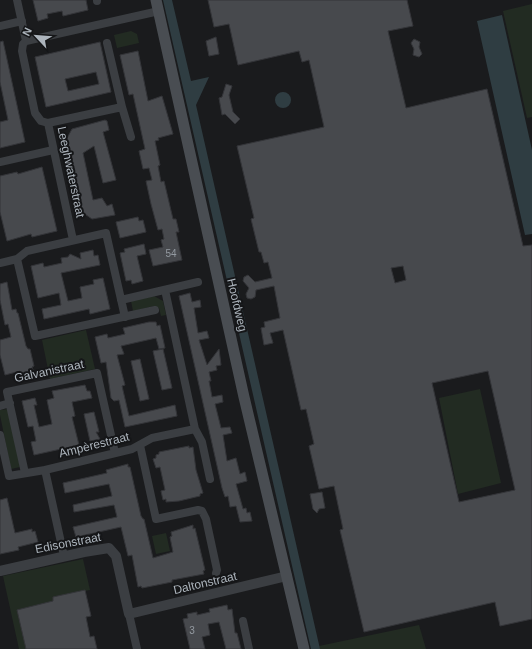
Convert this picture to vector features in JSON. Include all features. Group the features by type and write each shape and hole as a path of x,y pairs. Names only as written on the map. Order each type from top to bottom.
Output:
{"main road":[{"name":"Hoofdweg","path":"150,0 156,8 179,101 182,121 267,495 297,649"},
{"name":"Hoofdweg","path":"284,577 304,649"}],"street":[{"name":"Leeghwaterstraat","path":"17,0 26,41 23,44 22,51 35,113 40,121 48,124 73,240"},
{"path":"26,41 156,8"},
{"path":"0,26 22,21"},
{"path":"107,43 122,108 131,138"},
{"path":"48,124 122,108"},
{"path":"0,162 53,150"},
{"path":"0,263 17,259 27,251 106,233 125,317"},
{"path":"17,259 35,336 155,310"},
{"path":"121,300 198,282"},
{"path":"165,290 195,429 202,442 210,479"},
{"name":"Galvanistraat","path":"10,403 7,392 97,373 115,453"},
{"path":"0,406 10,403 25,473"},
{"name":"Ampèrestraat","path":"45,470 132,449 152,438 195,429"},
{"path":"0,436 9,476 45,470 64,556"},
{"path":"140,445 156,519 198,510 202,511 206,519 217,570 216,573"},
{"name":"Edisonstraat","path":"0,571 105,547 112,550 116,556 136,649"},
{"name":"Daltonstraat","path":"129,614 284,577"},
{"path":"243,621 249,649"}],"shaded area":[{"path":"163,0 172,0 191,81 209,77 196,105 320,649 311,649"},
{"path":"532,4 532,117 527,118 503,11"},
{"path":"502,15 532,150 532,234 525,235 477,21"},
{"path":"131,31 137,34 139,43 117,48 114,35"},
{"path":"280,92 286,92 291,97 289,106 286,108 280,108 275,103 275,97"},
{"path":"154,296 163,301 166,315 161,316 159,308 154,306 133,311 131,301"},
{"path":"86,330 95,369 50,379 42,340"},
{"path":"480,389 501,483 458,494 439,398"},
{"path":"8,409 20,467 11,469 0,415 0,410"},
{"path":"166,533 170,551 156,554 152,536"},
{"path":"83,559 90,590 53,597 54,602 26,649 19,649 3,576"},
{"path":"419,625 426,649 320,649 319,646"}],"building":[{"path":"33,0 86,0 88,10 63,16 62,11 47,14 48,18 38,21"},
{"path":"208,0 407,0 413,26 388,31 406,108 487,89 523,246 532,245 532,619 500,626 495,602 364,632 340,530 343,529 334,486 319,489 309,446 314,444 306,409 301,410 283,330 270,333 273,343 264,345 261,328 265,327 264,322 280,318 274,286 256,290 255,297 251,299 247,298 246,294 249,288 243,281 244,277 248,275 255,282 272,278 268,262 264,263 261,252 259,252 251,219 254,218 237,146 324,127 309,60 302,62 299,51 238,65 229,24 214,27","holes":["403,266 406,280 395,283 391,268","488,371 515,490 459,502 432,383"]},
{"path":"216,37 219,54 209,56 206,41"},
{"path":"414,39 420,42 419,47 422,54 419,57 413,55 414,49 411,43"},
{"path":"3,41 25,142 0,148 0,122 8,120 0,82 0,42"},
{"path":"100,42 111,92 46,107 35,57","holes":["96,72 99,84 68,91 65,79"]},
{"path":"138,51 148,101 162,96 173,134 158,138 159,140 155,141 160,165 158,166 161,182 164,181 173,219 176,219 179,232 176,232 182,260 153,266 149,250 163,247 161,240 164,239 162,229 158,230 151,204 146,181 152,180 149,168 143,169 139,151 145,149 133,94 129,95 120,55"},
{"path":"226,84 232,86 229,95 233,112 240,119 235,124 225,114 222,115 219,98 222,97"},
{"path":"105,120 107,121 109,130 103,132 116,180 103,183 94,146 83,153 93,200 102,198 107,206 112,204 115,215 92,219 82,212 79,205 66,140 72,129"},
{"path":"42,167 57,231 32,237 31,234 7,241 0,212 0,176 17,172 18,174"},
{"path":"138,217 139,221 143,220 146,232 120,238 116,222"},
{"path":"144,244 146,254 137,256 143,281 132,284 131,280 126,281 120,253 125,252 124,249"},
{"path":"93,250 94,256 98,255 100,265 61,273 68,301 82,298 80,287 94,284 93,280 103,278 110,309 90,314 89,309 44,319 42,309 61,305 59,293 38,298 31,266 43,263 44,267 62,263 61,258 68,257 70,254 81,259 80,253"},
{"path":"7,282 12,310 16,309 18,313 26,346 30,349 34,366 32,367 33,370 29,371 29,374 21,376 20,371 5,375 0,355 0,340 11,337 8,324 5,325 0,300 0,284"},
{"path":"190,293 192,302 200,300 201,307 194,308 198,333 207,331 209,338 199,340 207,365 219,349 221,365 216,366 217,370 209,372 212,397 222,395 223,402 215,404 221,428 230,427 232,433 223,435 227,461 236,458 240,474 245,472 247,481 236,484 243,509 246,508 247,513 250,512 252,521 240,522 236,506 230,507 228,496 225,497 222,488 179,296"},
{"path":"149,322 156,322 157,326 160,325 165,348 159,349 156,338 121,346 124,354 117,355 125,385 122,386 129,416 175,405 177,416 125,427 119,400 114,401 111,398 106,362 101,363 95,337 107,334 108,338 125,334 123,328"},
{"path":"163,349 172,388 162,390 153,351"},
{"path":"140,359 149,399 140,401 131,361"},
{"path":"85,385 87,391 90,391 92,398 72,402 75,416 72,417 79,445 34,455 31,442 36,441 33,426 28,427 22,401 35,398 37,405 34,405 39,427 52,424 47,400 54,398 52,391"},
{"path":"94,412 99,432 96,432 100,439 90,441 84,414"},
{"path":"189,446 189,448 193,447 196,470 203,493 200,494 200,496 179,501 166,502 166,499 163,500 161,491 165,490 160,467 156,468 153,459 156,458 156,455 159,454 159,452"},
{"path":"128,464 128,467 130,467 141,516 144,519 153,558 173,552 170,537 172,536 171,532 193,525 205,570 203,571 204,574 142,588 141,586 138,587 132,555 128,556 121,527 76,537 73,527 117,517 114,505 74,512 73,505 112,496 109,484 65,493 63,483 107,473 106,470"},
{"path":"322,492 325,508 319,509 317,513 313,509 310,494"},
{"path":"7,498 15,533 32,529 32,532 35,531 38,542 18,547 19,550 0,554 0,500"},
{"path":"85,590 91,616 86,617 90,637 94,636 97,649 26,649 17,610 53,601 53,597"},
{"path":"227,605 228,610 232,609 235,633 237,633 241,649 226,649 219,622 208,624 210,635 202,637 205,649 190,649 183,619 188,618 187,614 197,612 197,615 210,612 209,609"}]}
